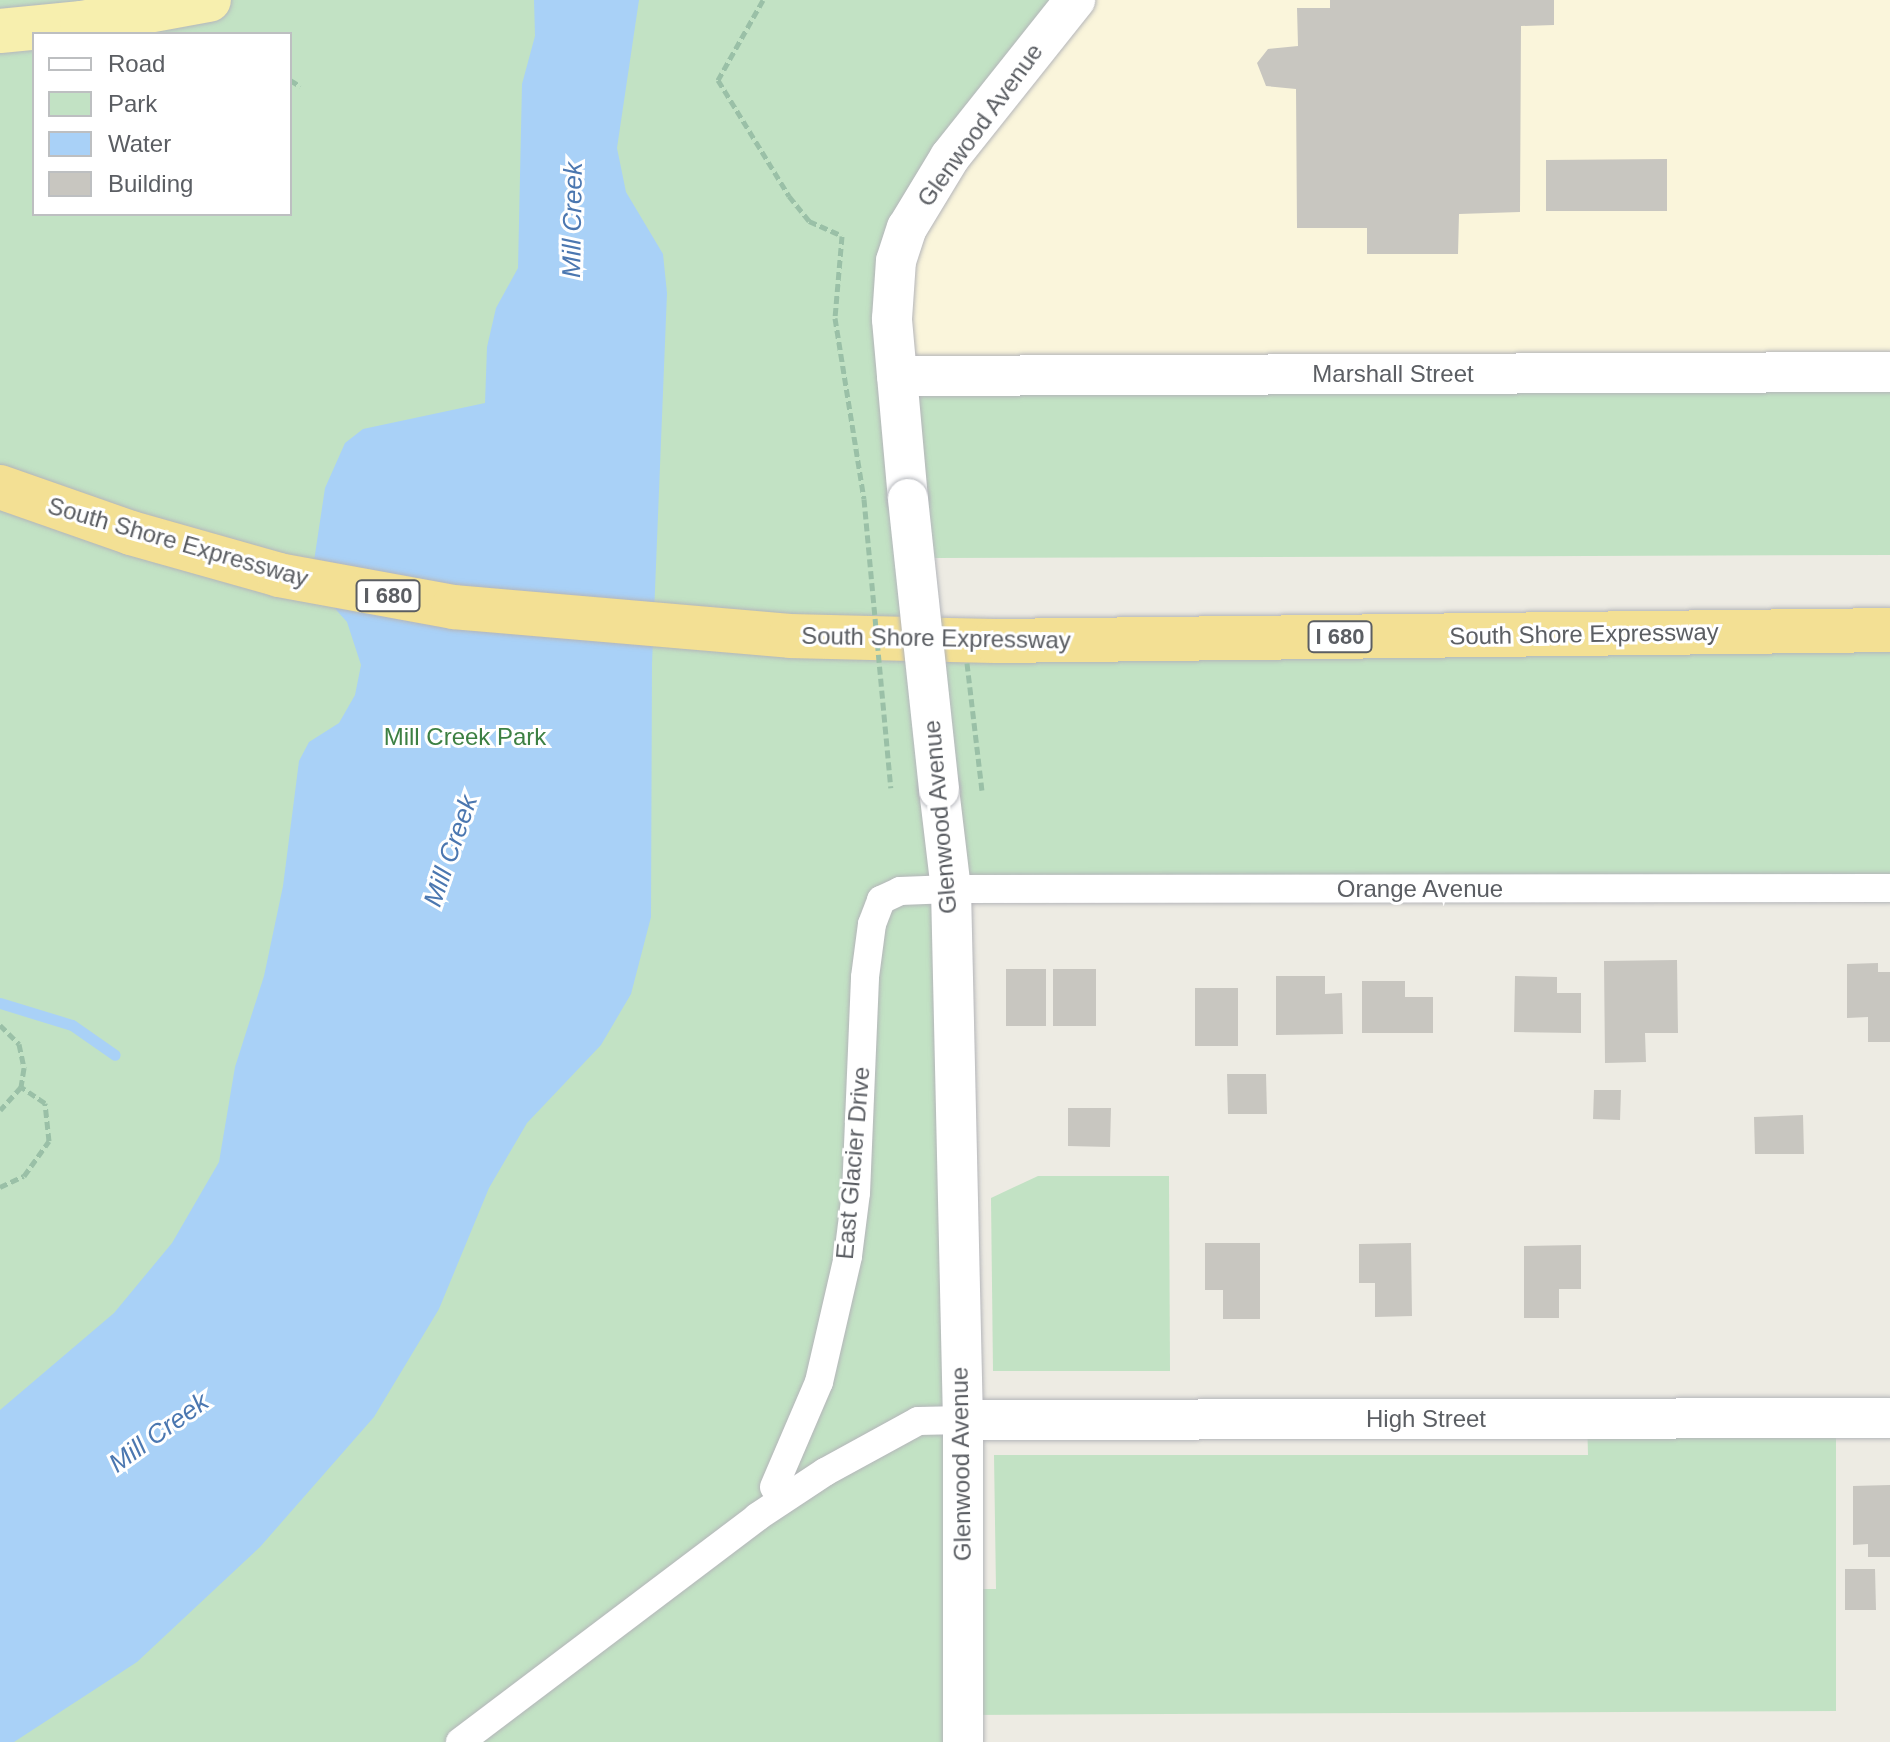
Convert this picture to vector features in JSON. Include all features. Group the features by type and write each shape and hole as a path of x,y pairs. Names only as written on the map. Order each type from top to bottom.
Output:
{"highway":[{"name":"South Shore Expressway","path":"0,487 131,533 279,575 453,607 790,636 995,641 1890,630"}],"main road":[{"path":"0,31 82,23 209,0"}],"street":[{"name":"Glenwood Avenue","path":"963,1742 963,1420 951,889 908,499 892,319 896,261 907,228 950,157 1075,0"},
{"name":"Marshall Street","path":"897,376 1890,372"},
{"name":"Orange Avenue","path":"951,889 1890,888"},
{"name":"East Glacier Drive","path":"774,1487 819,1382 848,1256 872,924 881,900 900,891 951,889"},
{"name":"High Street","path":"963,1420 1890,1418"},
{"path":"460,1742 757,1517 825,1472 918,1421 963,1420"}],"path":[{"path":"763,0 718,80 789,196 809,221 842,236 835,318 864,499 891,788"},
{"path":"292,81 300,86"},
{"path":"0,1025 19,1044 21,1087 0,1110"},
{"path":"0,1187 24,1176 49,1141 45,1103 21,1087"}],"shaded area":[{"path":"1075,0 1890,0 1890,372 897,376 896,261"}],"green space":[{"name":"Mill Creek Park","path":"0,0 1075,0 926,193 897,376 1890,372 1890,555 933,558 922,639 1890,630 1890,888 951,889 963,1589 996,1589 994,1455 1588,1455 1587,1418 1836,1418 1836,1711 964,1715 963,1742 0,1742"},
{"path":"1038,1176 1169,1176 1170,1371 993,1371 991,1198"}],"water":[{"name":"Mill Creek","path":"534,0 639,0 617,148 626,192 663,254 667,293 652,664 651,917 631,994 601,1045 527,1123 489,1188 439,1309 374,1417 260,1547 137,1662 14,1742 0,1742 0,1410 114,1313 172,1243 219,1162 235,1067 264,976 283,886 299,761 309,742 339,723 355,695 361,665 347,622 321,593 314,561 325,488 345,443 363,429 485,403 487,347 496,308 518,268 522,84 535,36"}],"building":[{"path":"1330,0 1554,0 1554,25 1521,26 1520,212 1459,214 1458,254 1367,254 1367,228 1297,228 1296,89 1266,86 1257,63 1268,49 1298,46 1297,8 1330,8"},
{"path":"1667,159 1667,211 1546,211 1546,160"},
{"path":"1677,960 1678,1033 1645,1033 1646,1062 1605,1063 1604,961"},
{"path":"1878,963 1878,972 1890,972 1890,1042 1868,1042 1868,1017 1847,1018 1847,964"},
{"path":"1006,969 1046,969 1046,1026 1006,1026"},
{"path":"1053,969 1096,969 1096,1026 1053,1026"},
{"path":"1276,976 1325,976 1325,994 1342,993 1343,1034 1276,1035"},
{"path":"1515,976 1557,977 1557,993 1581,993 1581,1033 1514,1032"},
{"path":"1362,981 1405,981 1405,997 1433,997 1433,1033 1362,1033"},
{"path":"1195,988 1238,988 1238,1046 1195,1046"},
{"path":"1227,1074 1266,1074 1267,1114 1228,1114"},
{"path":"1594,1090 1621,1090 1620,1120 1593,1119"},
{"path":"1068,1108 1111,1108 1110,1147 1068,1146"},
{"path":"1803,1115 1804,1154 1755,1154 1754,1117"},
{"path":"1205,1243 1260,1243 1260,1319 1223,1319 1223,1290 1205,1290"},
{"path":"1411,1243 1412,1316 1375,1317 1375,1283 1359,1283 1359,1244"},
{"path":"1581,1245 1581,1289 1559,1289 1559,1318 1524,1318 1524,1246"},
{"path":"1890,1485 1890,1557 1868,1557 1868,1544 1853,1545 1853,1486"},
{"path":"1845,1569 1875,1569 1876,1610 1845,1610"}],"waterway":[{"path":"0,1003 72,1025 115,1055"}]}
